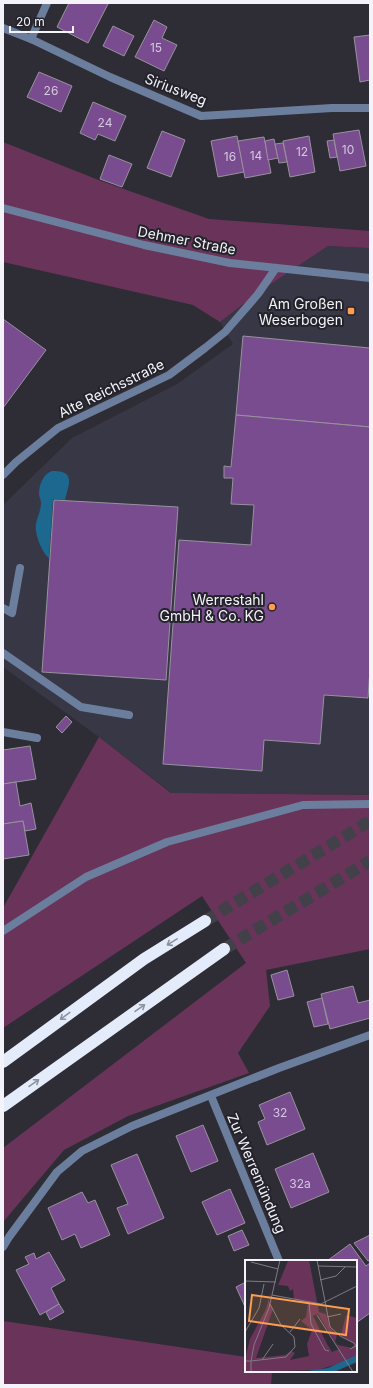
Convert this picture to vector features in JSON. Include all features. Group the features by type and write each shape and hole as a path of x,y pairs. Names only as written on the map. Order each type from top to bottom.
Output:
{"highway":[{"path":"3,1062 144,959 205,921"},
{"path":"3,1106 224,949"}],"street":[{"path":"31,39 47,3"},
{"name":"Siriusweg","path":"3,28 31,39 110,77 201,116 332,108 370,108"},
{"name":"Dehmer Straße","path":"3,208 144,245 230,263 370,278"},
{"name":"Alte Reichsstraße","path":"3,475 16,462 58,428 169,375 205,348 229,327 258,294 276,268"},
{"path":"3,608 12,613 20,568"},
{"path":"3,653 81,707 129,715"},
{"path":"3,732 37,738"},
{"path":"3,931 86,877 167,842 303,805 370,804"},
{"path":"3,1247 57,1172 82,1151 132,1126 279,1068 370,1035"},
{"name":"Zur Werremündung","path":"210,1096 279,1260"}],"shaded area":[{"path":"3,142 101,181 209,219 370,231 370,248 328,246 259,292 220,322 193,305 3,262"},
{"path":"328,246 370,248 370,795 172,793 99,737 3,667 3,505 72,438 177,384 233,344 220,322 259,292"},
{"path":"99,737 171,793 370,795 370,949 266,970 270,1006 238,1053 249,1073 128,1116 64,1150 3,1222 3,1148 246,963 202,896 3,1028 3,908"},
{"path":"3,1321 245,1357 245,1372 272,1372 271,1385 3,1385"}],"water":[{"path":"52,471 60,471 65,473 68,476 69,484 65,500 53,499 49,558 41,547 37,537 36,528 41,506 39,494 40,487 44,477"}],"building":[{"path":"69,3 108,4 88,43 57,27"},
{"path":"154,20 167,27 162,38 177,45 164,71 135,57"},
{"path":"113,26 134,36 124,56 103,46"},
{"path":"370,35 370,80 360,82 354,37"},
{"path":"39,72 72,86 61,112 27,97"},
{"path":"93,102 126,116 115,141 98,134 95,140 80,133"},
{"path":"359,130 366,166 340,171 333,134"},
{"path":"162,131 185,140 171,177 147,168"},
{"path":"237,136 244,172 218,177 211,141"},
{"path":"309,136 315,172 290,177 283,141"},
{"path":"264,137 271,173 245,178 238,141"},
{"path":"274,139 278,158 268,160 265,141"},
{"path":"334,140 337,157 330,158 327,141"},
{"path":"283,143 287,162 279,163 275,144"},
{"path":"109,155 132,164 122,187 100,179"},
{"path":"3,319 46,350 3,408"},
{"path":"243,336 370,348 370,427 236,415"},
{"name":"Werrestahl GmbH & Co. KG","path":"236,415 370,427 370,669 368,698 324,695 320,744 264,740 262,771 163,764 179,540 251,545 254,505 231,504 233,478 224,478 224,466 231,467"},
{"path":"54,500 178,507 166,680 42,672"},
{"path":"66,716 72,722 62,733 56,727"},
{"path":"30,746 36,779 3,784 3,750"},
{"path":"16,782 20,806 31,803 36,829 25,831 23,821 3,824 3,784"},
{"path":"23,821 29,855 3,859 3,824"},
{"path":"287,970 294,996 278,1000 271,975"},
{"path":"353,986 358,1003 370,1000 370,1018 330,1029 321,994"},
{"path":"322,998 328,1024 314,1027 307,1002"},
{"path":"290,1092 305,1129 267,1145 258,1122 265,1119 259,1105"},
{"path":"203,1125 218,1161 191,1172 176,1136"},
{"path":"313,1153 329,1192 291,1208 275,1169"},
{"path":"137,1154 164,1218 128,1234 117,1208 128,1204 111,1165"},
{"path":"230,1189 245,1223 217,1235 202,1202"},
{"path":"82,1192 88,1203 95,1200 110,1235 81,1248 75,1234 62,1240 48,1208"},
{"path":"242,1230 249,1245 234,1251 228,1236"},
{"path":"370,1235 370,1260 368,1261 354,1243"},
{"path":"350,1244 366,1266 370,1263 370,1313 357,1322 357,1260 328,1260"},
{"path":"49,1252 65,1280 51,1288 59,1304 40,1315 16,1270 29,1264 25,1257 34,1253 36,1259"},
{"path":"245,1282 245,1307 236,1287"},
{"path":"59,1304 64,1312 50,1320 46,1312"}],"tunnel":[{"path":"205,921 370,821"},
{"path":"224,949 370,861"}],"place":[{"name":"Am Großen Weserbogen","path":"351,311"},
{"name":"Werrestahl GmbH & Co. KG","path":"272,607"}]}
